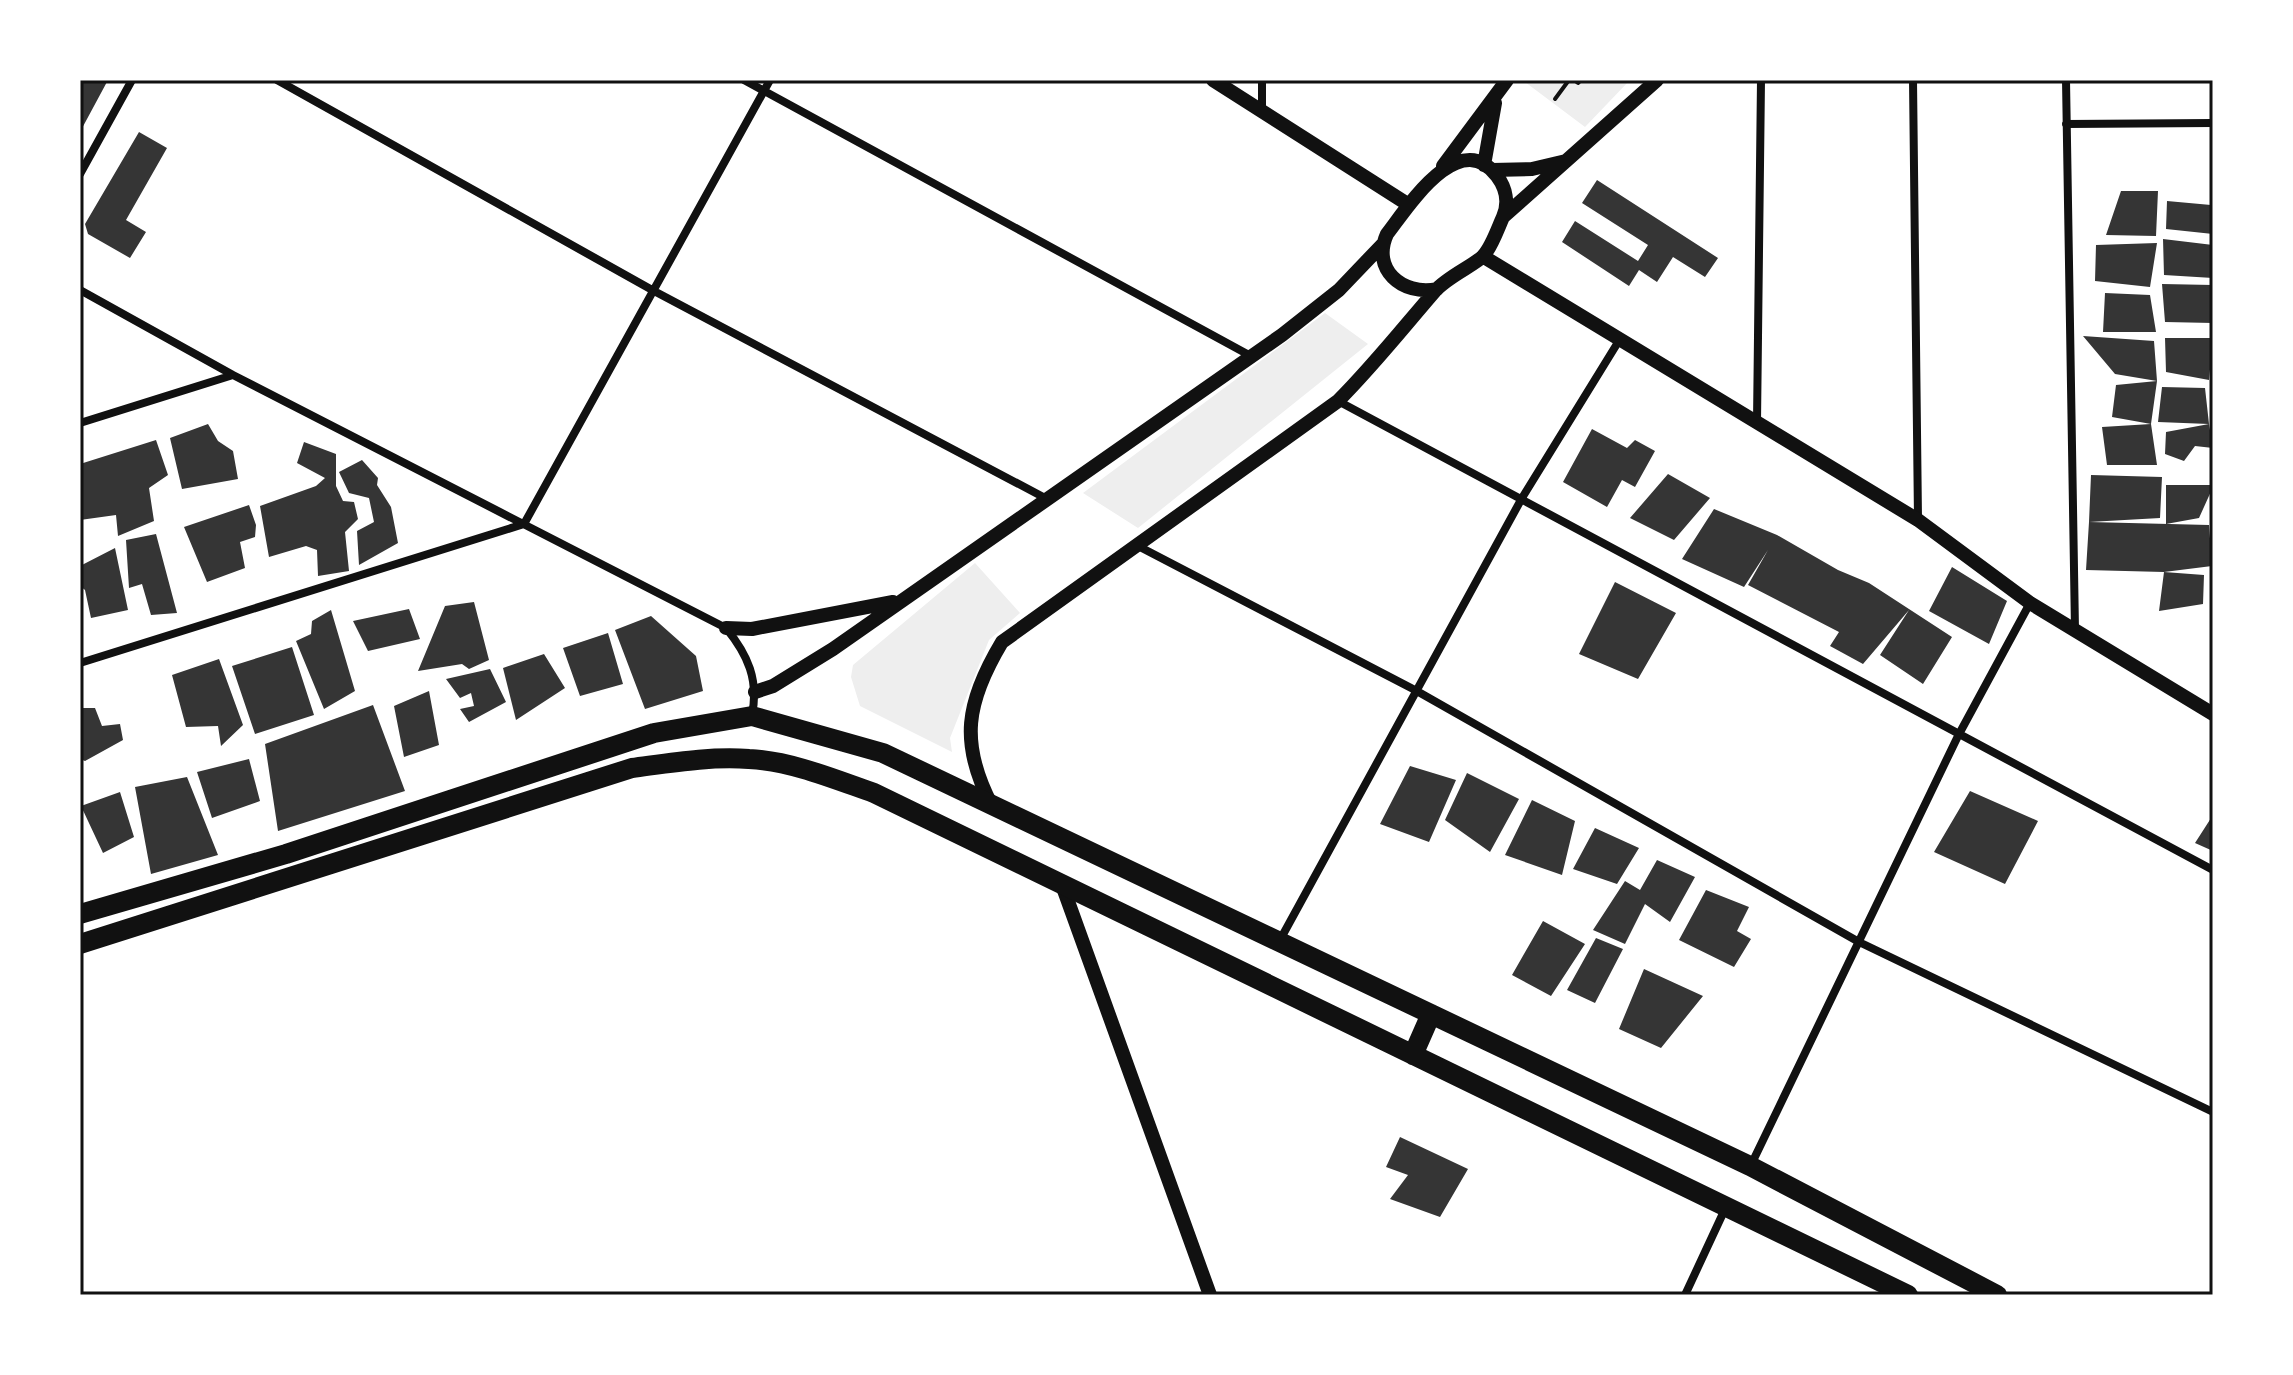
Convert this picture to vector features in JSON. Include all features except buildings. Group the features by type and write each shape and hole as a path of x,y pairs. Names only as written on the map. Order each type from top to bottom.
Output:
{"main road":[{"path":"80,914 286,854 654,733 752,716 883,753 1750,1166 1997,1295"},
{"path":"80,944 632,768 694,760 751,758 816,772 874,793 1908,1295"},
{"path":"1413,1055 1431,1014"}],"street":[{"path":"80,174 132,80"},
{"path":"277,80 654,291 1047,499"},
{"path":"744,80 1249,355"},
{"path":"80,663 524,524 770,80"},
{"path":"1213,80 1409,205"},
{"path":"1262,80 1262,111"},
{"path":"755,692 773,686 833,649 897,601 1316,310 1382,245 1409,205 1441,170 1507,80"},
{"path":"992,807 978,780 970,735 976,691 1002,642 1338,401 1382,357 1437,289 1459,270 1484,257 1503,218 1657,80"},
{"path":"1757,422 1761,80"},
{"path":"1913,80 1918,520"},
{"path":"2066,80 2075,631"},
{"path":"1497,95 1488,168 1504,188 1503,218"},
{"path":"2066,124 2213,123"},
{"path":"1441,170 1462,161 1488,168 1532,169 1570,160"},
{"path":"1382,245 1386,269 1402,286 1413,291 1437,289"},
{"path":"1484,257 1918,520 2030,603 2213,714"},
{"path":"80,290 233,375 726,628 752,629 897,601"},
{"path":"1280,940 1522,498 1621,338"},
{"path":"80,423 233,375"},
{"path":"1338,401 2213,870"},
{"path":"1138,546 1415,690 1859,942 2213,1112"},
{"path":"1750,1166 1958,736 2030,603"},
{"path":"726,628 751,666 755,692 752,716"},
{"path":"1061,882 1210,1295"},
{"path":"1685,1295 1726,1207"}],"path":[{"path":"1555,99 1572,80 1578,83 1581,80"}],"shaded area":[{"path":"1526,80 1630,80 1585,127"},
{"path":"1325,313 1368,344 1138,528 1083,493"},
{"path":"975,563 1020,613 989,640 950,738 952,752 860,706 851,677 853,665"}]}
